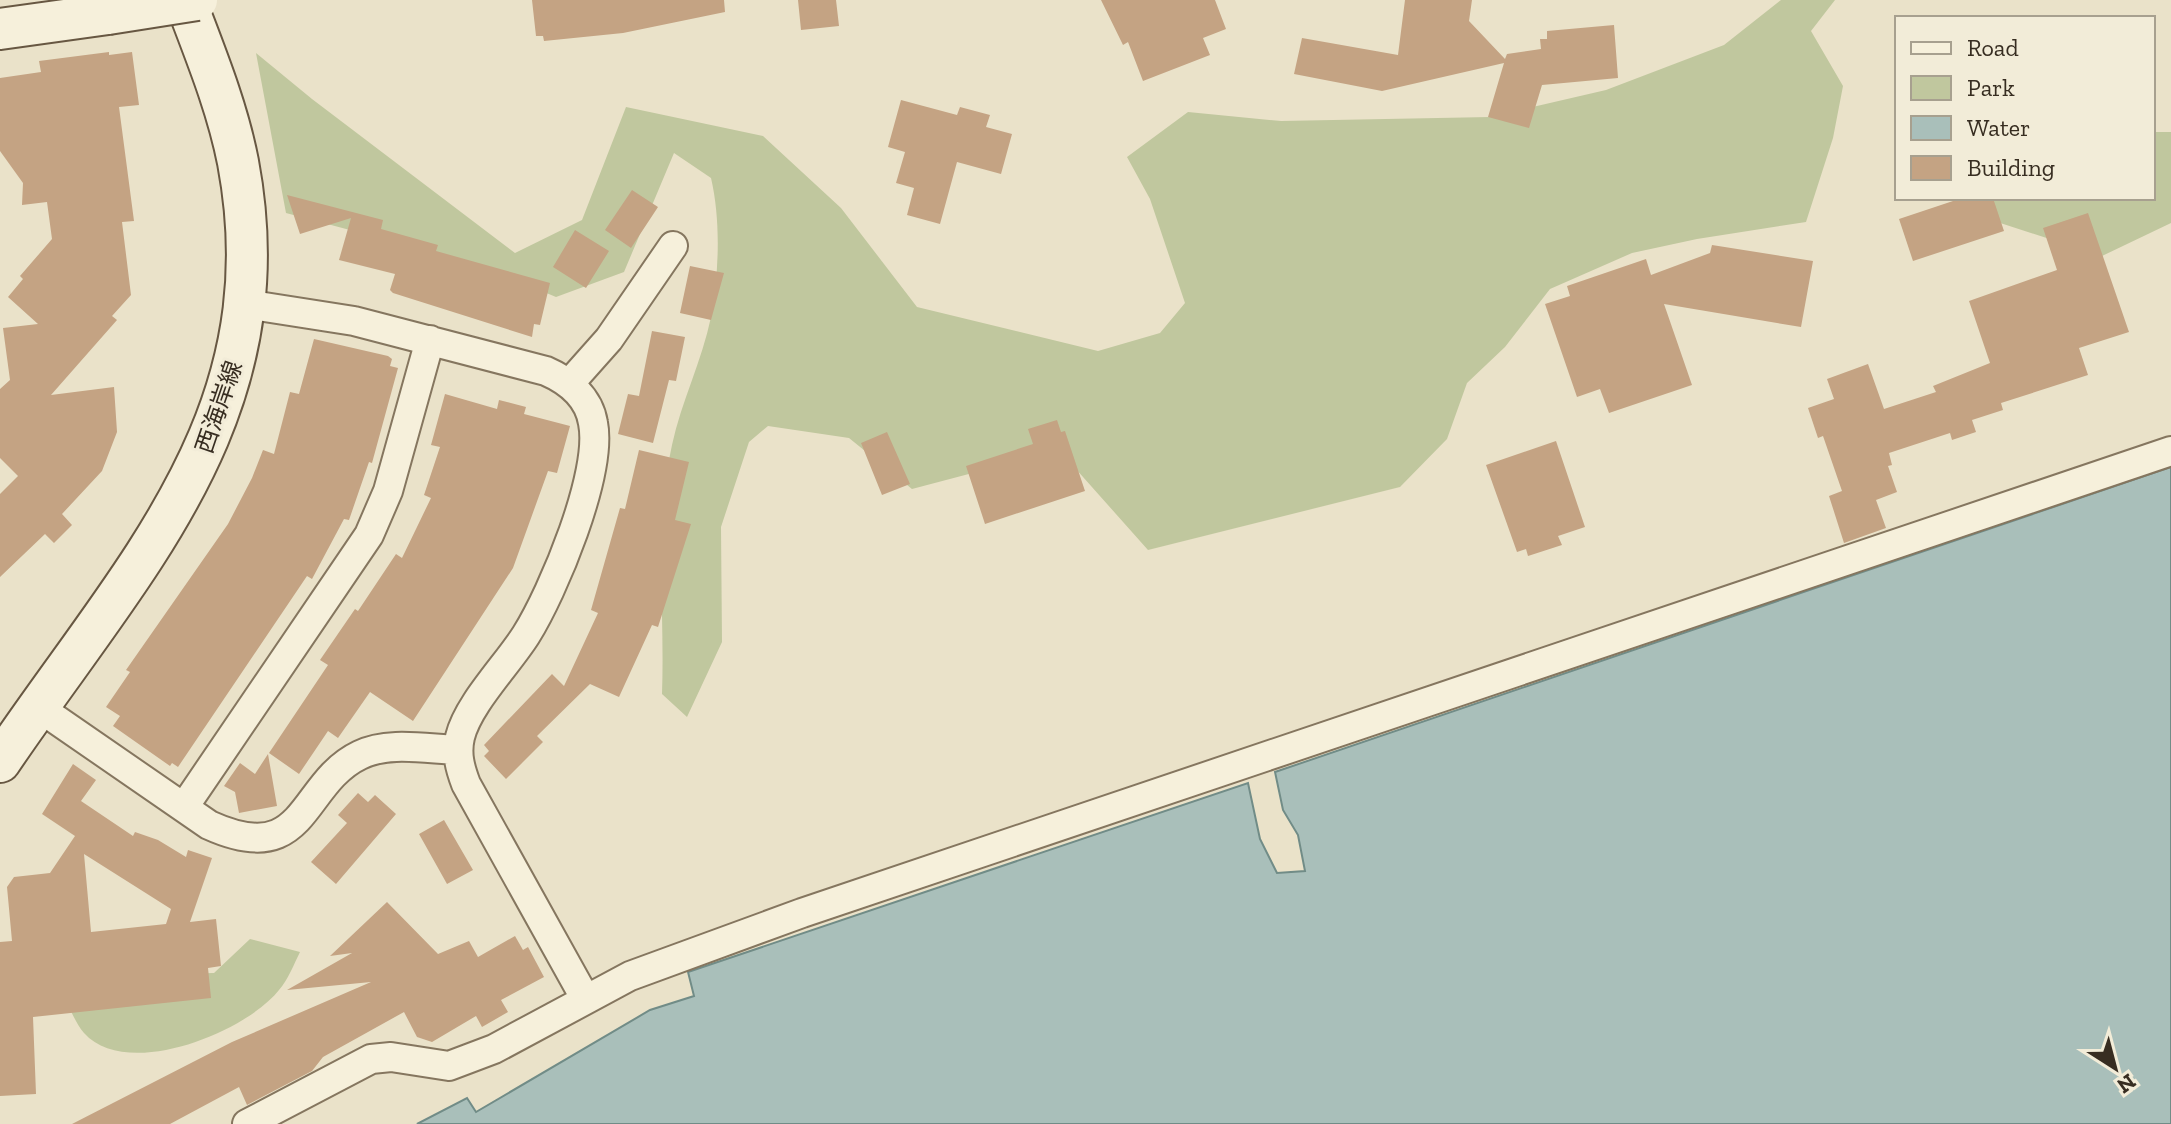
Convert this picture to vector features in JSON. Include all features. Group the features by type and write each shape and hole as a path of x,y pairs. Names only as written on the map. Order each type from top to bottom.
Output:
{"street":[{"name":"西海岸線","path":"0,762 166,524 195,473 231,379 245,304 246,223 238,162 225,107 185,0"},
{"path":"0,29 108,7 197,0"},
{"path":"569,384 609,339 673,246"},
{"path":"245,304 323,314 546,371 569,384 591,414 594,439 566,551 549,594 526,636 465,723 458,750 466,784 585,998"},
{"path":"184,807 369,535 388,491 430,340"},
{"path":"247,1124 371,1059 391,1057 449,1066 494,1049 630,976 802,913 2171,451"},
{"path":"38,707 184,807 235,836 269,836 300,818 341,768 363,753 383,748 458,750"}],"green space":[{"path":"1781,0 1835,0 1811,31 1843,86 1833,138 1806,222 1632,253 1550,289 1505,347 1467,383 1447,439 1400,487 1148,550 1059,450 912,489 849,438 768,426 749,442 721,527 722,642 687,717 662,694 663,506 672,445 707,333 714,300 718,229 711,178 674,153 624,272 556,297 474,263 286,213 256,53 515,253 582,220 626,107 763,136 841,208 917,307 1098,351 1160,333 1185,303 1150,199 1127,157 1188,112 1281,121 1490,117 1606,90 1724,45"},
{"path":"2155,132 2171,132 2171,223 2102,256 1988,219 1981,200 2155,200"},
{"path":"250,939 300,952 285,982 263,1006 241,1021 185,1045 156,1052 128,1052 103,1047 84,1033 65,1000 119,975 214,973"}],"water":[{"path":"2171,467 2171,1124 417,1124 467,1098 476,1112 650,1010 694,996 688,972 1248,783 1260,839 1277,873 1305,871 1298,835 1283,810 1275,772"}],"building":[{"path":"532,0 724,0 725,12 623,33 544,41 543,36 536,36"},
{"path":"798,0 836,0 839,26 801,30"},
{"path":"1101,0 1215,0 1226,29 1203,38 1210,55 1143,81 1128,42 1123,45"},
{"path":"1405,0 1472,0 1469,21 1505,59 1507,54 1541,49 1540,39 1547,39 1547,31 1614,25 1618,78 1542,85 1529,128 1488,117 1504,63 1382,91 1294,74 1302,38 1398,55"},
{"path":"109,52 109,55 132,52 139,105 119,107 134,221 122,222 131,295 112,316 117,320 51,395 114,387 117,432 102,471 62,514 72,525 54,543 45,534 0,577 0,494 18,476 0,458 0,389 10,380 3,328 38,324 8,297 23,279 20,276 52,239 47,202 22,205 23,183 0,151 0,78 41,72 39,61"},
{"path":"901,100 957,115 960,107 990,115 986,127 1012,134 1001,174 957,162 940,224 907,215 914,188 896,183 905,152 888,147"},
{"path":"632,190 658,207 631,248 605,230"},
{"path":"287,195 383,220 381,229 438,245 436,251 550,283 540,325 534,324 532,337 393,293 390,290 395,274 339,260 351,218 300,234"},
{"path":"1956,200 1994,200 2004,231 1913,261 1899,219"},
{"path":"2088,213 2129,332 2079,348 2088,375 2001,403 2003,410 1972,420 1976,432 1952,440 1950,433 1889,453 1892,465 1888,466 1897,492 1876,500 1886,528 1844,543 1829,496 1842,491 1823,436 1818,438 1808,408 1834,399 1827,379 1868,364 1884,409 1936,392 1933,386 1990,363 1969,301 2057,270 2043,228"},
{"path":"575,230 609,251 586,288 553,267"},
{"path":"1712,245 1813,261 1801,327 1664,304 1692,385 1609,413 1600,389 1577,397 1545,304 1570,296 1567,286 1646,259 1651,275 1710,253"},
{"path":"690,266 724,273 711,320 680,313"},
{"path":"652,331 685,337 676,381 669,380 653,443 618,434 628,394 639,396"},
{"path":"314,339 388,356 392,359 390,366 398,368 372,463 369,462 349,520 344,519 312,579 307,576 178,767 172,763 170,766 113,726 120,716 106,707 130,672 126,670 228,524 263,450 274,454 290,392 299,394"},
{"path":"445,394 497,409 499,400 526,407 524,414 570,426 557,473 548,471 513,568 413,721 370,692 338,738 328,731 299,774 269,753 328,665 320,660 396,554 402,558 431,498 424,495 440,447 431,445"},
{"path":"1057,420 1061,432 1065,431 1085,491 985,524 966,466 1033,444 1028,429"},
{"path":"887,432 910,484 882,495 861,443"},
{"path":"1556,441 1585,527 1558,536 1562,545 1528,556 1526,549 1517,552 1486,465"},
{"path":"639,450 689,462 675,520 691,524 658,627 652,625 619,697 590,684 537,736 543,742 506,779 484,756 489,751 484,745 552,674 564,686 598,613 591,610 620,508 625,509"},
{"path":"268,754 277,806 239,813 235,792 224,786 240,763 255,774"},
{"path":"73,764 96,780 81,801 133,836 135,832 158,840 186,857 188,850 212,858 190,922 216,919 221,966 208,968 211,998 33,1017 36,1094 0,1096 0,942 12,941 7,887 14,877 50,873 75,836 42,814","holes":["84,854 171,909 166,924 91,932"]},
{"path":"358,793 368,802 375,795 396,814 336,884 311,862 347,823 338,815"},
{"path":"444,820 473,870 447,884 419,834"},
{"path":"387,902 438,954 469,941 478,957 515,936 523,950 528,947 544,977 501,1000 508,1012 482,1027 476,1016 432,1042 417,1037 404,1012 323,1057 312,1071 247,1105 239,1087 170,1124 72,1124 232,1042 371,982 287,990 352,953 330,956"}]}
